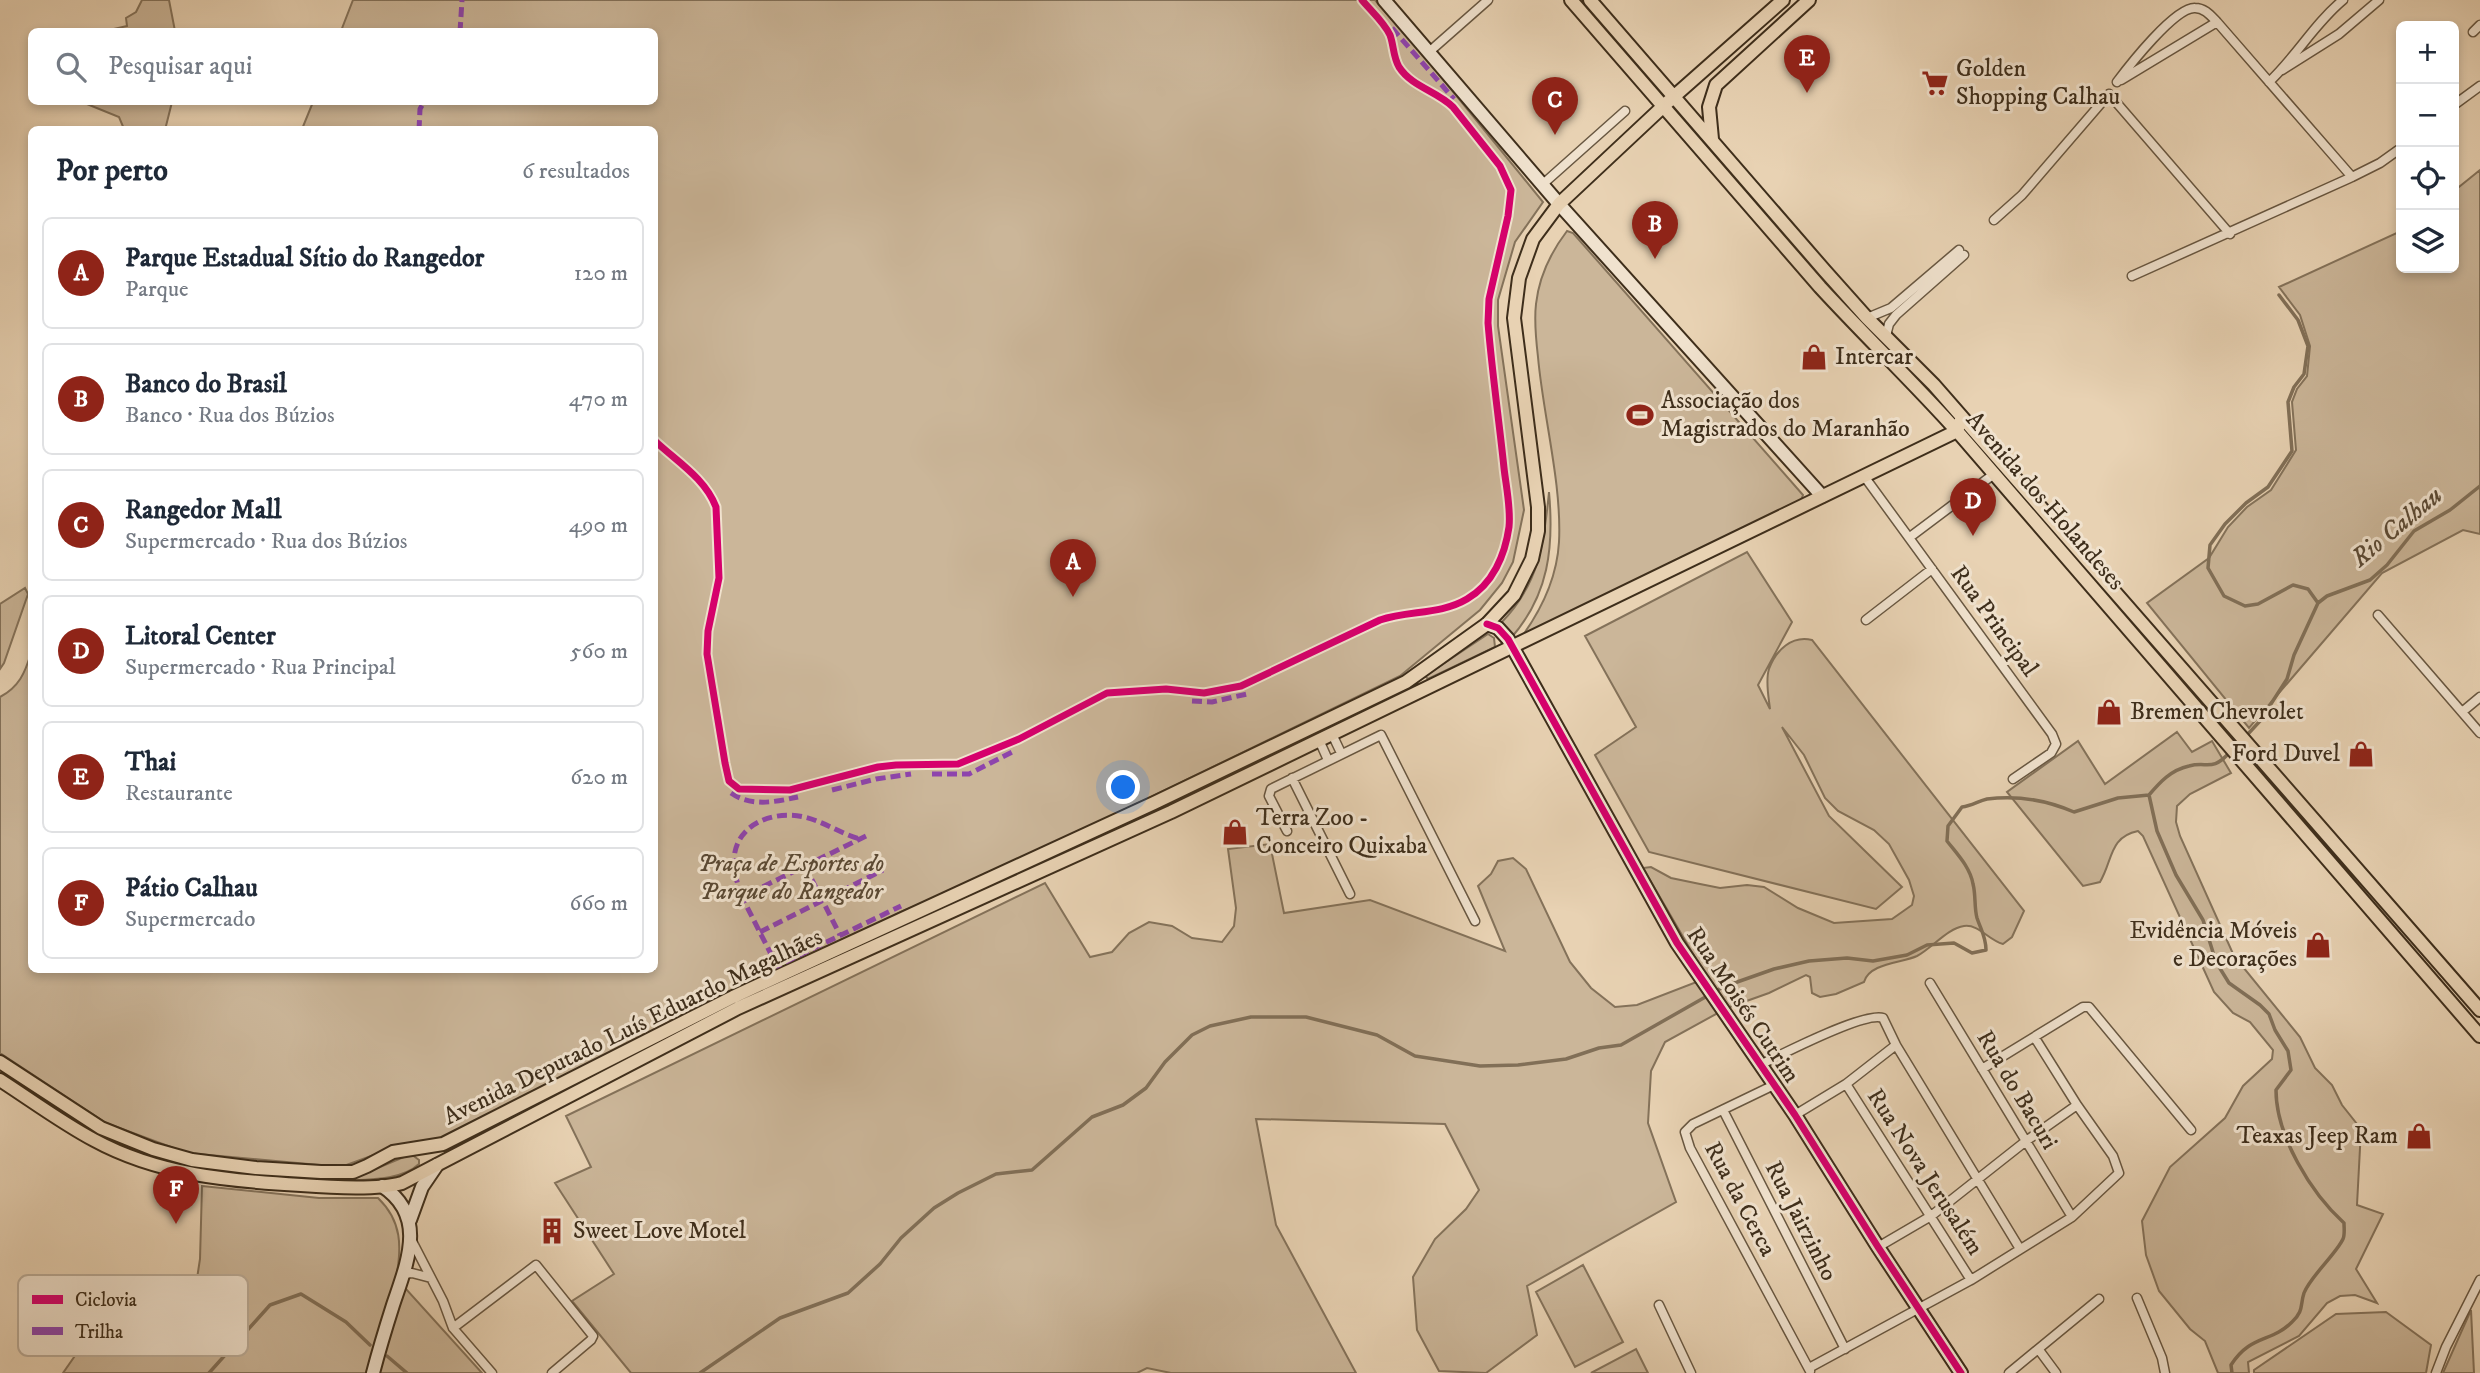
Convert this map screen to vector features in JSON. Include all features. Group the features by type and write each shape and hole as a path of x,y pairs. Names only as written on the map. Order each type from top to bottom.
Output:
{"main road":[{"path":"1384,0 1559,204 1822,496"},
{"name":"Avenida dos Holandeses","path":"1571,0 1820,288 1922,392 2480,1035"},
{"name":"Avenida dos Holandeses","path":"1590,0 1867,317 1934,385 2480,1010"},
{"name":"Avenida Deputado Luís Eduardo Magalhães","path":"0,1062 101,1128 153,1149 192,1160 256,1168 343,1172 359,1170 393,1152 443,1144 733,997 1154,803 1396,687 1487,624 1503,609 1522,583 1532,559 1538,507 1515,341 1514,305 1528,250 1540,226 1559,204 1663,106 1783,0"},
{"path":"1713,141 1709,107 1716,85 1809,0"},
{"path":"1956,431 1962,417"},
{"name":"Avenida Deputado Luís Eduardo Magalhães","path":"0,1080 95,1141 145,1162 219,1178 321,1186 398,1184 738,1008 1146,823 1956,431"},
{"name":"Rua Moisés Cutrim","path":"1487,624 1501,631 1512,647 1697,975 1795,1115 1961,1373"},
{"path":"413,1149 421,1152 425,1160 425,1166 418,1176"},
{"path":"409,1224 422,1186 439,1163"},
{"path":"373,1373 404,1274 411,1238 401,1202 382,1186"}],"street":[{"path":"1429,51 1488,0"},
{"path":"2269,82 2343,0"},
{"path":"2282,70 2339,34 2379,0"},
{"path":"2217,22 2117,82 2136,57 2183,11 2202,9 2217,22 2352,177"},
{"path":"2459,102 2480,86"},
{"path":"1994,220 2022,195 2109,94 2230,234"},
{"path":"1543,184 1625,111"},
{"path":"2132,276 2352,177 2396,152"},
{"path":"1867,317 1893,307 1961,252 1896,315 1889,324 1886,336"},
{"path":"1910,537 1994,474"},
{"name":"Rua Principal","path":"1864,476 2055,740 2056,744 2051,753 2013,779"},
{"path":"1866,620 1932,569"},
{"path":"2378,615 2480,733"},
{"path":"2462,712 2480,697"},
{"path":"1332,734 1342,753"},
{"path":"1287,831 1269,792 1271,789 1377,735 1383,737 1475,921"},
{"path":"1319,740 1328,760"},
{"path":"1292,778 1350,894"},
{"name":"Rua do Bacuri","path":"1930,983 2071,1217"},
{"path":"1982,1069 2078,1010 2089,1007 2191,1130"},
{"name":"Rua Nova Jerusalém","path":"1760,1065 1874,1016 1883,1018 1896,1045 2020,1250"},
{"path":"1810,1371 2020,1250 2071,1217 2119,1173 2113,1156 2035,1038"},
{"path":"1795,1115 1846,1084 1896,1045"},
{"name":"Rua Nova Jerusalém","path":"1846,1084 1971,1280"},
{"name":"Rua da Cerca","path":"1774,1085 1688,1128 1685,1132 1810,1371"},
{"path":"1878,1247 1931,1216 2026,1141 2077,1105"},
{"name":"Rua Jairzinho","path":"1723,1110 1844,1349"},
{"path":"411,1238 453,1328 492,1373"},
{"path":"453,1328 536,1265 593,1336 592,1340 552,1373"},
{"path":"404,1274 412,1273 431,1278"},
{"path":"2436,1373 2480,1280"},
{"path":"2137,1298 2162,1358 2165,1373"},
{"path":"2009,1373 2099,1299"},
{"path":"1658,1305 1690,1373"},
{"path":"2039,1350 2056,1373"}],"green space":[{"path":"142,0 169,0 174,28 118,28 127,26 126,18 136,12"},
{"name":"Praça de Esportes do Parque do Rangedor","path":"353,0 1375,0 1543,202 1515,242 1498,300 1498,326 1524,510 1513,562 1502,583 1480,610 1400,676 977,880 903,911 722,998 442,1140 382,1152 341,1167 187,1153 106,1123 0,1053 0,697 20,679 28,661 28,973 658,973 658,126 303,126 312,105 658,105 658,28 342,28"},
{"path":"89,105 171,105 166,126 123,126 119,117"},
{"path":"2480,170 2480,534 2463,530 2382,573 2249,728 2147,603 2209,558 2228,527 2247,507 2271,490 2296,450 2292,402 2297,389 2307,376 2310,346 2300,315 2279,287 2396,233 2396,273 2459,273 2459,187"},
{"name":"Associação dos Magistrados do Maranhão","path":"1567,231 1573,233 1803,495 1801,500 1523,635 1548,591 1558,555 1558,497 1540,379 1535,317 1543,275"},
{"path":"1549,492 1551,532 1546,570 1534,605 1511,638 1501,623 1514,608 1532,578 1542,546"},
{"path":"1747,552 1792,622 1758,685 1770,709 1768,674 1772,662 1780,650 1791,642 1812,640 2024,911 2012,937 2003,944 1974,927 1964,926 1946,934 1917,956 1879,967 1867,976 1864,982 1836,994 1820,997 1812,993 1810,977 1806,975 1769,993 1727,1008 1665,1042 1651,1071 1648,1123 1676,1202 1527,1286 1537,1335 1486,1373 1439,1371 1417,1330 1413,1277 1435,1239 1466,1209 1479,1190 1445,1124 1256,1119 1276,1225 1356,1373 1171,1373 1147,1368 1137,1373 631,1373 572,1301 614,1274 555,1183 591,1167 566,1116 1045,883 1090,957 1112,952 1129,933 1149,922 1172,926 1192,938 1222,942 1234,926 1236,908 1228,849 1270,844 1284,913 1370,900 1505,951 1478,886 1491,874 1498,861 1513,858 1526,869 1570,962 1591,988 1615,1007 1637,1005 1707,978 1643,868 1651,867 1671,878 1720,888 1747,885 1764,887 1798,908 1834,923 1892,919 1912,905 1914,896 1909,880 1889,844 1874,830 1838,811 1825,798 1804,755 1782,727 1829,816 1902,887 1876,909 1649,852 1595,755 1636,727 1585,636"},
{"path":"25,588 28,594 0,669 0,604"},
{"path":"1488,634 1494,638 1495,647 1428,679 1425,676"},
{"path":"2177,732 2192,752 2212,741 2231,773 2190,794 2177,806 2176,822 2180,836 2234,956 2300,1037 2315,1068 2332,1085 2342,1105 2361,1129 2357,1205 2383,1214 2356,1269 2377,1303 2355,1295 2340,1296 2327,1303 2299,1336 2248,1362 2249,1373 2218,1373 2205,1341 2190,1329 2159,1291 2146,1255 2142,1221 2170,1167 2225,1118 2243,1086 2272,1059 2273,1050 2250,1022 2233,1013 2214,992 2143,836 2138,831 2122,838 2117,844 2100,882 2083,886 2007,792 2078,741 2105,784"},
{"path":"411,1154 419,1160 419,1164 402,1174 338,1181 337,1178 368,1172"},
{"path":"202,1186 319,1198 378,1198 396,1225 399,1256 396,1278 482,1373 63,1373 75,1356 248,1356 248,1275 198,1275"},
{"path":"1583,1265 1623,1342 1575,1367 1536,1292"},
{"path":"2471,1310 2474,1373 2443,1373"},
{"path":"2386,1312 2431,1345 2426,1373 2254,1373 2254,1370 2336,1314"},
{"path":"1636,1349 1648,1373 1591,1373"}],"waterway":[{"path":"2279,295 2298,320 2308,346 2304,374 2294,387 2288,402 2292,451 2268,487 2246,503 2225,524 2210,545 2208,568 2224,596 2245,606 2258,604 2293,585 2308,589 2318,603"},
{"name":"Rio Calhau","path":"2235,748 2260,721 2287,679 2294,655 2318,603 2327,596 2370,580 2387,565 2414,531 2450,510 2480,486"},
{"path":"2229,753 2214,764 2177,770 2157,786 2149,795 2157,831 2176,875 2203,920 2216,962 2229,983 2269,1014 2288,1051 2291,1070 2276,1090 2282,1126 2308,1180 2344,1223 2344,1237 2340,1245 2307,1287 2296,1318 2284,1329 2246,1348 2231,1365 2232,1373"},
{"path":"700,1373 780,1318 848,1293 880,1264 901,1238 934,1208 958,1193 996,1174 1032,1170 1092,1117 1123,1105 1146,1088 1165,1062 1192,1035 1210,1026 1251,1017 1306,1017 1377,1035 1415,1056 1480,1066 1566,1059 1599,1048 1621,1045 1723,987 1774,969 1809,961 1847,958 1873,961 1907,955 1927,945 1954,943 1972,953 1986,950 1976,914 1969,872 1947,841 1948,826 1962,807 1987,799 2020,798 2053,804 2074,812 2118,798 2149,795"},
{"path":"248,1330 270,1305 301,1294 346,1322 370,1345"},
{"path":"209,1373 224,1356"},
{"path":"387,1356 407,1373"}],"marked path":[{"path":"460,28 462,0"},
{"path":"1392,28 1454,99"},
{"path":"419,126 422,105"},
{"path":"1192,701 1212,702 1247,694"},
{"path":"932,774 969,774 1014,751"},
{"path":"832,790 911,774"},
{"path":"731,793 755,802 798,797"},
{"path":"742,897 734,869 736,847 741,837 758,822 792,815 818,821 860,839"},
{"path":"866,836 742,897 777,966 901,906"},
{"path":"805,866 840,935"},
{"path":"760,932 883,870"}],"cycle path":[{"path":"658,444 705,487 716,507 719,578 708,631 707,654 729,781 739,789 790,790 878,767 958,764 1019,739 1107,693 1166,689 1204,693 1241,686 1380,620 1446,608 1467,599 1491,577 1501,558 1509,527 1509,505 1488,323 1489,299 1508,216 1511,190 1500,166 1453,107 1404,74 1396,59 1390,35 1362,0"},
{"path":"1487,624 1498,628 1508,639 1677,943 1795,1115 1961,1373"}],"place":[{"name":"Golden Shopping Calhau","path":"1935,83"},
{"name":"Thai","path":"1807,93"},
{"name":"Rangedor Mall","path":"1555,135"},
{"name":"Banco do Brasil","path":"1655,259"},
{"name":"Intercar","path":"1814,357"},
{"name":"Associação dos Magistrados do Maranhão","path":"1640,415"},
{"name":"Litoral Center","path":"1973,536"},
{"name":"Parque Estadual Sítio do Rangedor","path":"1073,597"},
{"name":"Bremen Chevrolet","path":"2109,712"},
{"name":"Ford Duvel","path":"2361,754"},
{"name":"Terra Zoo - Conceiro Quixaba","path":"1235,832"},
{"name":"Evidência Móveis e Decorações","path":"2318,945"},
{"name":"Teaxas Jeep Ram","path":"2419,1136"},
{"name":"Pátio Calhau","path":"176,1224"},
{"name":"Sweet Love Motel","path":"552,1231"}]}
